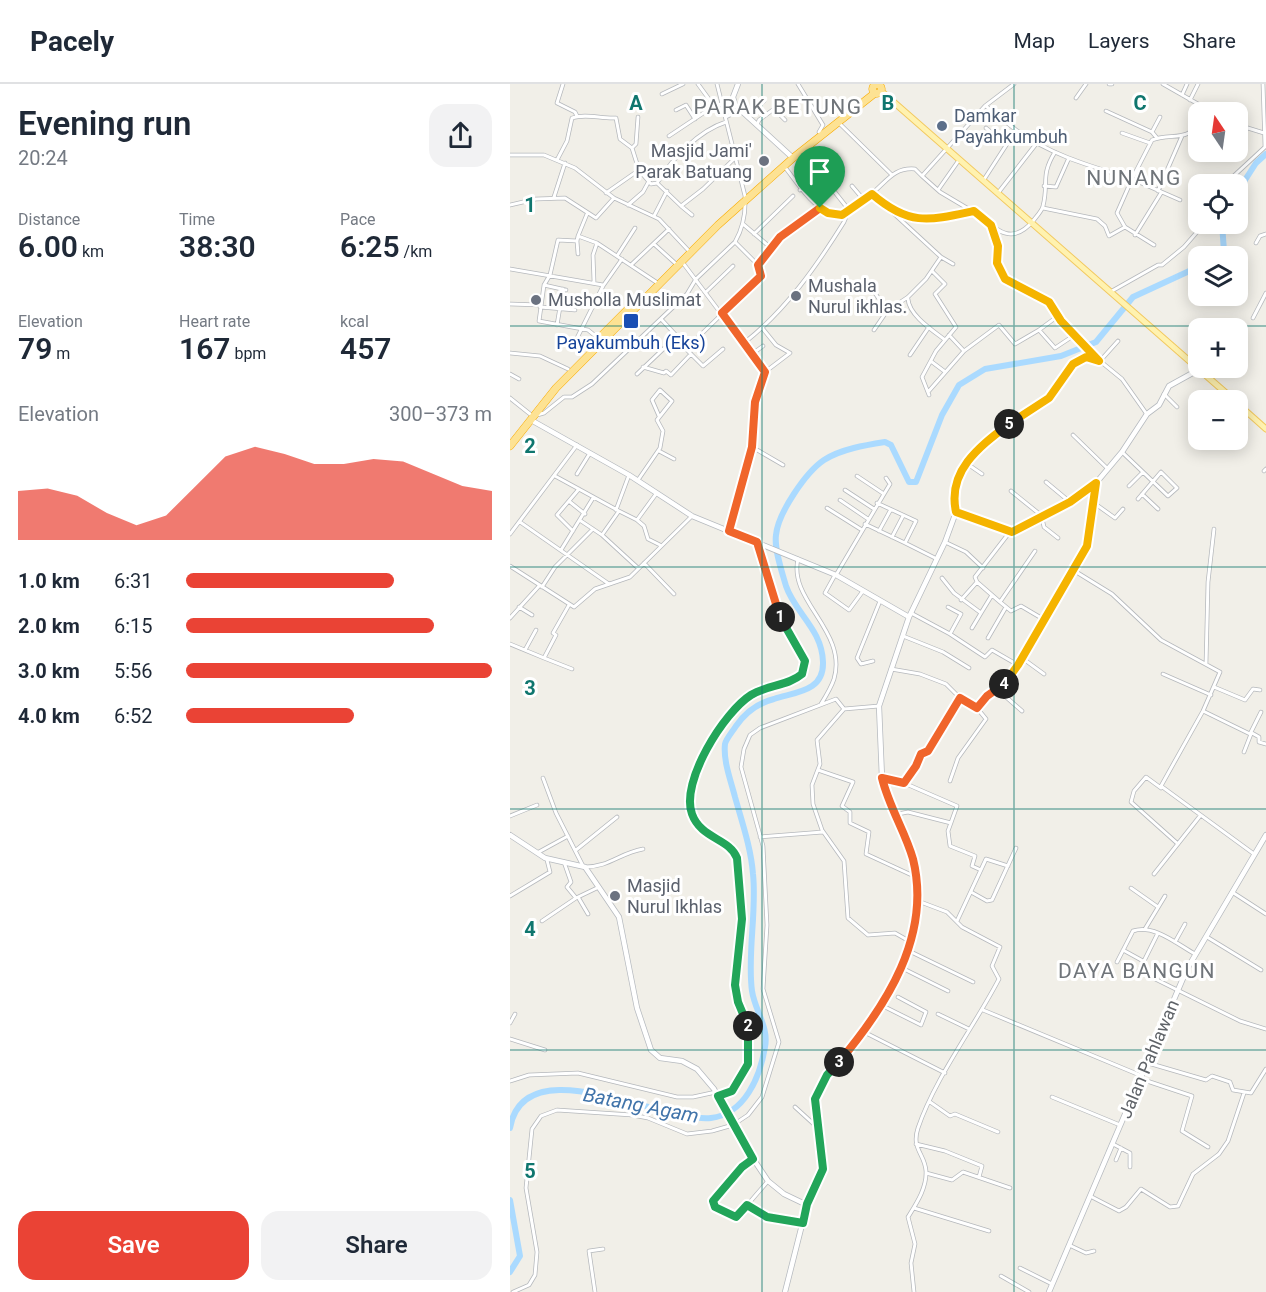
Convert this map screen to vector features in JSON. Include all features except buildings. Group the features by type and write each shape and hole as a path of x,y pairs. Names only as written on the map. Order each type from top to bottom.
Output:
{"highway":[{"path":"510,440 555,388 688,250 819,132 879,88"},
{"path":"510,446 568,369 598,338 792,157 879,88"}],"main road":[{"path":"879,88 1030,224 1136,313 1188,361"},
{"path":"1208,378 1222,390"},
{"path":"1248,414 1266,429"}],"street":[{"path":"563,84 557,103 575,112 577,116"},
{"path":"662,94 683,84"},
{"path":"698,84 714,106"},
{"path":"532,416 544,413 562,398 572,397 592,384 687,294 696,279 735,242 743,224 746,198 717,84"},
{"path":"738,84 733,97 741,110 792,157"},
{"path":"798,84 823,125 819,132"},
{"path":"922,176 987,107 1014,84"},
{"path":"1076,98 1086,84"},
{"path":"1163,84 1193,102"},
{"path":"1182,95 1187,84"},
{"path":"1190,100 1198,84"},
{"path":"1236,174 1262,150 1263,84"},
{"path":"746,115 764,101"},
{"path":"669,136 714,106 721,104 723,107"},
{"path":"676,110 686,105 695,119"},
{"path":"987,107 1036,144 1068,160 1132,179 1180,200"},
{"path":"757,125 759,120 774,109 785,120"},
{"path":"657,183 680,154 715,126 741,110"},
{"path":"1107,111 1152,132 1157,138"},
{"path":"557,160 567,141 572,118 577,116 616,118 620,139 632,148 639,170 650,181 657,183 667,191 692,215"},
{"path":"632,148 636,144 638,117"},
{"path":"1152,132 1160,117"},
{"path":"838,122 891,174"},
{"path":"986,128 1006,144"},
{"path":"1248,128 1262,133"},
{"path":"982,181 1016,130"},
{"path":"1122,133 1150,143"},
{"path":"1154,245 1125,227 1117,213 1150,143 1157,138 1188,134"},
{"path":"1135,235 1159,192 1182,136"},
{"path":"997,194 1036,144"},
{"path":"784,166 801,189 820,208 838,215 872,194 891,174 910,168 915,169 938,190 974,211 1006,236 1016,234 1030,224 1044,208 1045,171 1055,152"},
{"path":"510,155 541,155 565,163 614,198 654,216 670,229 688,250"},
{"path":"681,206 703,189 735,158"},
{"path":"938,190 959,160"},
{"path":"1044,186 1056,187 1068,160"},
{"path":"801,189 831,161"},
{"path":"554,197 565,163"},
{"path":"606,193 639,170"},
{"path":"628,205 643,192 650,181"},
{"path":"830,186 849,210"},
{"path":"852,186 863,199"},
{"path":"654,216 667,191"},
{"path":"872,194 941,257 953,264"},
{"path":"754,234 793,196"},
{"path":"510,205 554,197 567,199 587,214 597,218 614,198"},
{"path":"758,265 789,229 820,208"},
{"path":"1044,208 1097,219 1105,226 1109,236 1125,227"},
{"path":"890,209 903,215 931,219 974,211"},
{"path":"744,343 763,329 796,293 838,233 849,210"},
{"path":"578,254 578,236 587,214"},
{"path":"743,224 772,248"},
{"path":"991,225 997,243 997,263 1000,273 1016,287 1049,302 1058,316 1092,353 1122,379 1147,414"},
{"path":"617,256 635,228"},
{"path":"631,265 670,229"},
{"path":"1110,292 1158,265 1162,266 1195,234"},
{"path":"1256,243 1260,236 1266,234"},
{"path":"578,236 597,243 656,282"},
{"path":"577,241 558,240 550,275 544,285 540,322 588,330 598,338"},
{"path":"687,346 761,276 758,265 735,242"},
{"path":"594,282 593,255 597,243"},
{"path":"654,244 696,279 765,372"},
{"path":"874,330 887,311 908,297 933,271 941,257"},
{"path":"575,342 603,286 622,259"},
{"path":"705,292 733,266"},
{"path":"510,269 594,282 603,286"},
{"path":"933,271 945,284 935,294 956,327 922,377 928,393 944,371 964,351 999,325 1015,344 1058,316"},
{"path":"544,285 564,290 557,325"},
{"path":"873,290 887,311"},
{"path":"1253,318 1266,293"},
{"path":"908,297 908,303 929,327 945,340"},
{"path":"510,304 575,310"},
{"path":"661,319 704,366 723,349"},
{"path":"910,355 929,327"},
{"path":"729,531 752,447 755,402 765,372 790,353 776,345 763,329"},
{"path":"1039,330 1055,348 1078,336"},
{"path":"949,335 964,351"},
{"path":"637,374 677,336"},
{"path":"1100,361 1118,341"},
{"path":"752,354 763,346"},
{"path":"510,353 540,356 568,369"},
{"path":"643,367 664,373 666,371 671,375 691,354"},
{"path":"784,1292 807,1204 823,1169 815,1099 827,1075 864,1032 881,1005 910,942 918,901 916,877 907,838 893,815 882,778 879,706 909,615 945,542 956,512 952,495 966,463 992,437 1049,398 1073,364 1086,357 1100,361"},
{"path":"932,362 944,371"},
{"path":"510,374 519,379"},
{"path":"962,600 976,582 975,577 1009,533 1070,502 1096,483 1122,452 1147,414 1159,405 1173,383 1188,375"},
{"path":"637,481 659,451 663,434 657,421 672,401 660,390 652,400 659,416"},
{"path":"1164,394 1177,407"},
{"path":"510,399 577,445 692,516 836,575 880,601 951,634 986,657 992,650 1018,665"},
{"path":"1073,435 1108,470"},
{"path":"510,534 577,445"},
{"path":"752,447 783,465"},
{"path":"659,451 674,459"},
{"path":"1122,452 1152,482 1169,497 1177,489 1162,472 1152,482 1138,499"},
{"path":"577,474 590,453"},
{"path":"966,463 982,474"},
{"path":"1129,486 1143,472"},
{"path":"602,536 617,510 628,475"},
{"path":"554,476 637,520 644,526 648,539 660,545"},
{"path":"857,476 884,494"},
{"path":"863,591 849,610 825,592 890,484 886,478"},
{"path":"1046,482 1070,502"},
{"path":"977,708 987,696 998,690 1018,665 1087,546 1096,483"},
{"path":"574,531 557,517 579,489"},
{"path":"845,490 874,509"},
{"path":"1011,491 1043,517 1044,527 1058,538"},
{"path":"637,520 656,494"},
{"path":"1142,494 1158,509"},
{"path":"561,550 581,521 593,498"},
{"path":"840,500 868,519"},
{"path":"570,502 585,514"},
{"path":"877,503 890,511 916,521 905,543"},
{"path":"1094,503 1115,518 1124,509"},
{"path":"827,508 862,530"},
{"path":"879,531 890,511"},
{"path":"956,512 1009,533"},
{"path":"510,567 574,607 599,587 625,580 692,516"},
{"path":"892,537 903,516"},
{"path":"581,521 638,568"},
{"path":"520,522 609,584"},
{"path":"865,524 937,559"},
{"path":"510,618 593,529"},
{"path":"1206,664 1208,582 1214,529"},
{"path":"510,1081 529,1075 573,1072 677,1096 693,1097 718,1096 732,1091 742,1076 749,1057 749,1030 738,1002 735,985 741,938 740,878 735,854 726,844 708,836 693,818 690,805 692,785 725,718 753,693 798,677 805,664 782,621 757,542"},
{"path":"945,542 966,552 982,568"},
{"path":"1000,602 1035,551"},
{"path":"798,559 796,581 825,625 836,659 834,678 821,704"},
{"path":"644,563 674,594"},
{"path":"1073,570 1112,594 1161,640 1220,672 1211,695 1162,788"},
{"path":"942,578 962,600 981,613"},
{"path":"976,582 1011,611 1021,606 1043,619"},
{"path":"972,628 992,595"},
{"path":"873,661 861,664 857,658 880,601"},
{"path":"544,658 556,635 553,633 568,604"},
{"path":"519,607 532,615"},
{"path":"948,607 961,614 951,634"},
{"path":"988,638 1006,607"},
{"path":"525,650 536,630"},
{"path":"902,636 943,652 969,668"},
{"path":"510,644 572,669"},
{"path":"1022,658 1044,674"},
{"path":"891,669 936,679 954,689 960,698 977,708 986,719 958,758 950,781"},
{"path":"1163,674 1211,695"},
{"path":"1214,687 1245,700 1253,689 1260,690"},
{"path":"998,690 1022,711"},
{"path":"904,783 921,754 928,751 960,698"},
{"path":"513,1292 529,1285 535,1275 537,1252 525,1188 532,1130 540,1116 557,1110 632,1115 648,1118 687,1134 712,1131 733,1125 748,1115 762,1097 779,1042 762,982 767,926 760,837 741,767 746,741 760,728 821,704 838,700 844,710"},
{"path":"879,706 844,710 817,740 820,764 812,785 813,804 823,832 844,861 848,918 868,935 895,933 910,942"},
{"path":"1203,711 1252,733 1259,737 1259,742 1266,744"},
{"path":"1244,752 1261,712"},
{"path":"818,770 853,782 842,806 850,812 850,823 869,832 866,854 916,877"},
{"path":"1178,844 1131,802 1134,791 1146,777 1254,854"},
{"path":"543,778 556,813 584,866 601,887 619,917 637,1008 651,1050 660,1058 690,1064 718,1096 768,1181 784,1194 807,1204"},
{"path":"882,778 904,783 957,806 948,832 950,846 975,856 972,866 981,870"},
{"path":"510,808 511,816 537,805"},
{"path":"893,815 904,812 951,823"},
{"path":"1154,874 1200,816"},
{"path":"576,850 616,817"},
{"path":"760,837 823,832"},
{"path":"510,835 545,858 584,866 602,866 633,850 642,849"},
{"name":"Jalan Pahlawan","path":"1048,1292 1195,954 1266,835"},
{"path":"537,853 568,836"},
{"path":"971,892 991,901 1016,848"},
{"path":"510,897 550,872 551,867 545,858"},
{"path":"957,921 988,858 1008,866"},
{"path":"564,862 571,882 567,887 588,914"},
{"path":"542,921 577,898 601,887"},
{"path":"1131,888 1158,907"},
{"path":"1231,892 1266,914"},
{"path":"1145,929 1165,896"},
{"path":"914,1292 911,1263 915,1244 908,1217 922,1191 926,1173 916,1144 918,1130 930,1102 969,1029 983,1010 999,979 992,966 1000,945 962,927 940,909 918,901"},
{"path":"1175,942 1185,924"},
{"path":"1117,962 1133,931 1145,929 1158,933 1195,954"},
{"path":"1158,933 1139,971 1240,1021 1266,1029"},
{"path":"1206,936 1261,970"},
{"path":"907,950 973,982"},
{"path":"1123,950 1143,961"},
{"path":"900,967 948,991"},
{"path":"881,1005 921,1025 926,1012 898,997"},
{"path":"983,1010 1142,1078 1192,1096 1182,1131 1208,1147"},
{"path":"510,1023 515,1014"},
{"path":"938,1014 969,1029"},
{"path":"864,1032 945,1074"},
{"path":"510,1039 544,1050"},
{"path":"1148,1063 1206,1080 1212,1076 1229,1081 1233,1090 1244,1093 1253,1092 1266,1069"},
{"path":"1090,1196 1119,1211 1126,1207 1141,1189 1170,1207 1178,1206 1193,1174 1219,1154 1228,1141 1244,1093"},
{"path":"1052,1097 1121,1125"},
{"path":"930,1102 950,1116 955,1114 998,1132"},
{"path":"795,1107 817,1126"},
{"path":"916,1144 945,1151 982,1166 979,1177"},
{"path":"1113,1144 1131,1155 1130,1167"},
{"path":"1116,1160 1121,1148"},
{"path":"753,1159 742,1167 713,1201 715,1207 736,1217 768,1181"},
{"path":"926,1173 949,1180 963,1172 1010,1188"},
{"path":"747,1205 767,1217 803,1223"},
{"path":"914,1208 989,1231"},
{"path":"1069,1245 1086,1253 1094,1251"},
{"path":"595,1292 589,1251 603,1249"},
{"path":"1020,1268 1052,1284"},
{"path":"1001,1276 1029,1292"}],"waterway":[{"name":"Batang Agam","path":"1248,175 1256,163 1266,154"},
{"name":"Batang Agam","path":"1223,234 1224,246"},
{"name":"Batang Agam","path":"510,1128 521,1104 540,1093 567,1090 597,1094 689,1117 711,1118 723,1115 742,1102 755,1082 766,1040 752,991 753,874 748,845 726,764 725,744 740,721 752,709 768,701 807,689 819,679 822,672 823,662 818,640 790,596 776,547 778,526 787,505 801,483 817,466 831,456 854,448 885,442 891,445 909,482 916,482 942,415 959,385 985,369 1061,356 1096,342 1133,297 1188,272"},
{"name":"Batang Agam","path":"510,1200 520,1256 510,1272"}],"place":[{"name":"Damkar Payahkumbuh","path":"942,126"},
{"name":"Masjid Jami' Parak Batuang","path":"764,161"},
{"name":"Mushala Nurul ikhlas.","path":"796,296"},
{"name":"Musholla Muslimat","path":"536,300"},
{"name":"Payakumbuh (Eks)","path":"631,321"},
{"name":"Masjid Nurul Ikhlas","path":"615,896"}],"district":[{"name":"PARAK BETUNG","path":"778,107"},
{"name":"NUNANG","path":"1134,178"},
{"name":"DAYA BANGUN","path":"1137,971"}],"route":[{"path":"872,194 890,209 915,218 938,219 974,211 991,225 998,246 997,263 1005,279 1016,287 1049,302 1061,321 1099,361 1086,357 1073,364 1049,398 1014,421 977,450 962,469 956,482 952,495 956,512 1009,533 1017,531 1070,502 1096,483 1087,546 1018,665 1004,684 987,696 977,708 960,698 928,751 921,754 915,769 906,777 904,783 882,778 893,815 907,838 913,861 918,901 915,928 889,992 864,1032 827,1075 815,1099 823,1169 807,1204 803,1223 767,1217 747,1205 736,1217 715,1207 713,1203 745,1163 753,1159 718,1096 730,1093 742,1076 748,1064 750,1035 748,1023 738,1002 735,985 742,919 737,858 726,844 710,837 693,818 690,795 692,785 725,718 753,693 792,681 802,674 804,669 805,661 785,628 771,592 757,542 729,531 752,447 753,412 765,372 722,313 761,276 758,265 780,237 820,208 828,213 842,215 872,194"}]}
